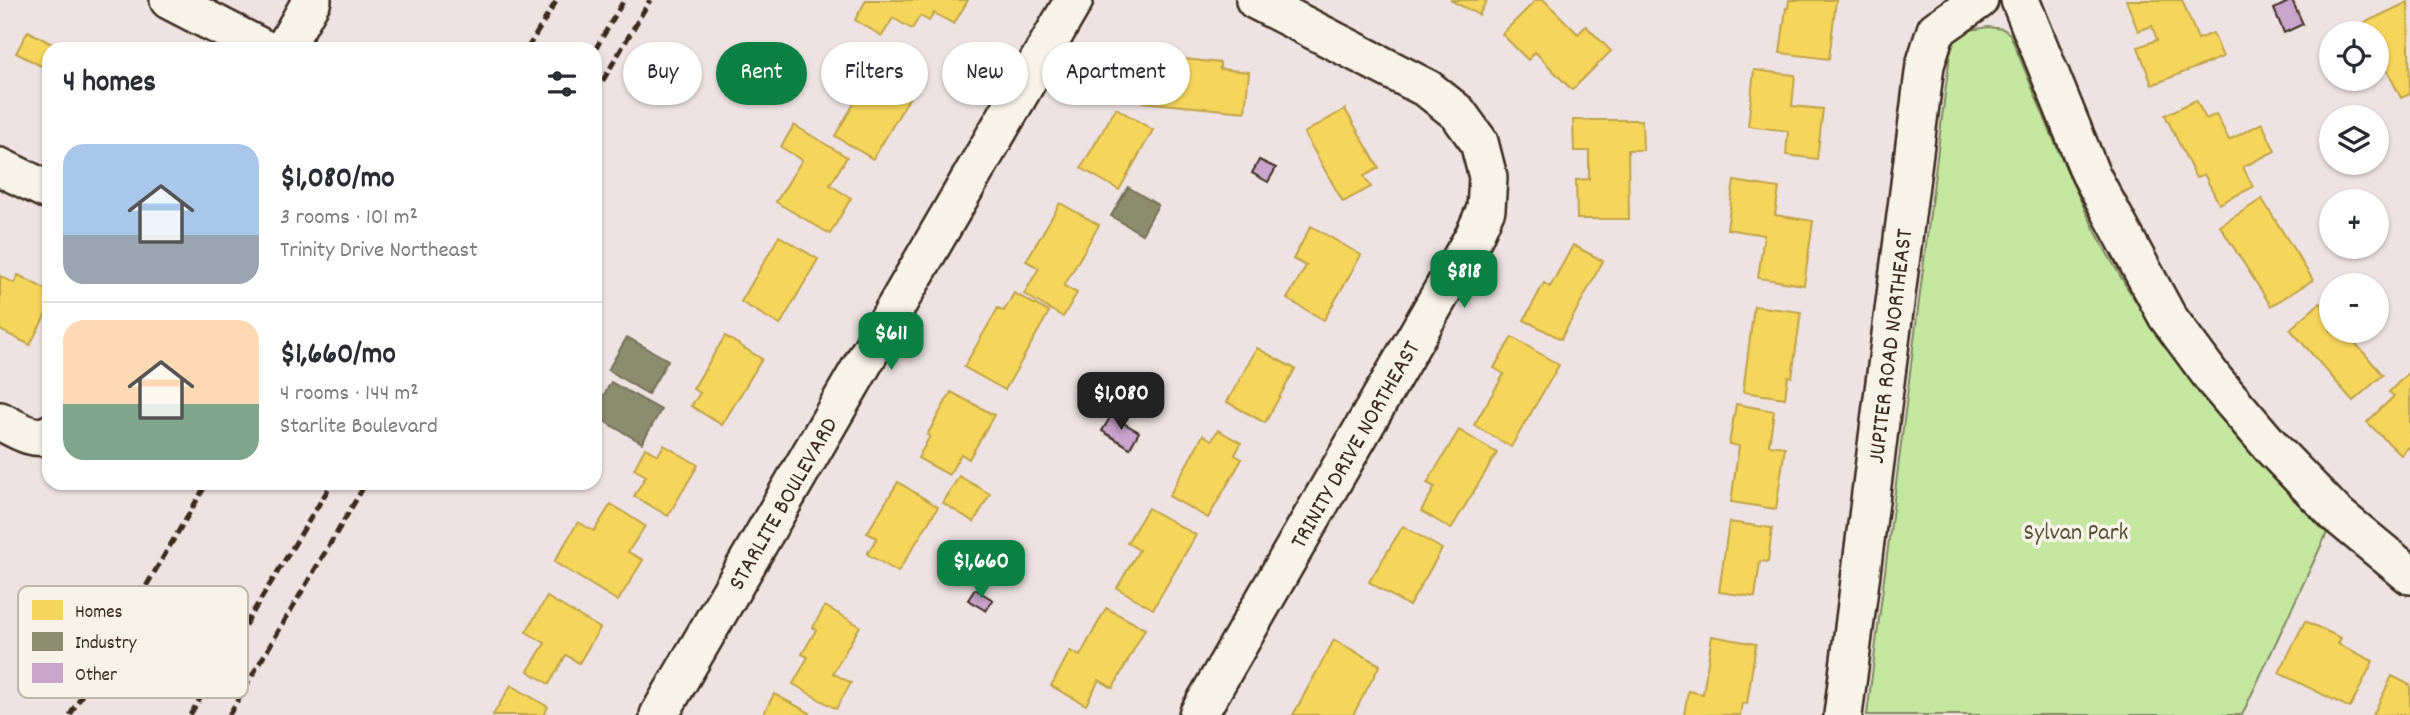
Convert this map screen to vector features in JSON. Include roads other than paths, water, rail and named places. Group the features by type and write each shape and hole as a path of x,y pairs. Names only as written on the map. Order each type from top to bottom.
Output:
{"street":[{"path":"169,0 250,42"},
{"path":"288,42 312,0"},
{"name":"STARLITE BOULEVARD","path":"659,715 1074,0"},
{"name":"TRINITY DRIVE NORTHEAST","path":"1198,715 1474,236 1486,209 1488,177 1479,142 1458,113 1428,89 1255,0"},
{"name":"JUPITER ROAD NORTHEAST","path":"1843,715 1925,65 1937,30 1979,0"},
{"path":"2020,0 2090,173 2167,316 2215,381 2274,450 2335,513 2410,575"},
{"path":"0,167 42,188"},
{"path":"0,421 26,434 42,436"}],"railway":[{"path":"531,42 557,0"},
{"path":"600,42 624,0"},
{"path":"602,82 650,0"},
{"path":"146,586 203,490"},
{"path":"248,620 328,490"},
{"path":"248,683 362,490"},
{"path":"70,715 80,698"},
{"path":"190,715 200,698"},
{"path":"229,715 239,698"}],"park label":[{"name":"Sylvan Park","path":"2076,531"}]}
